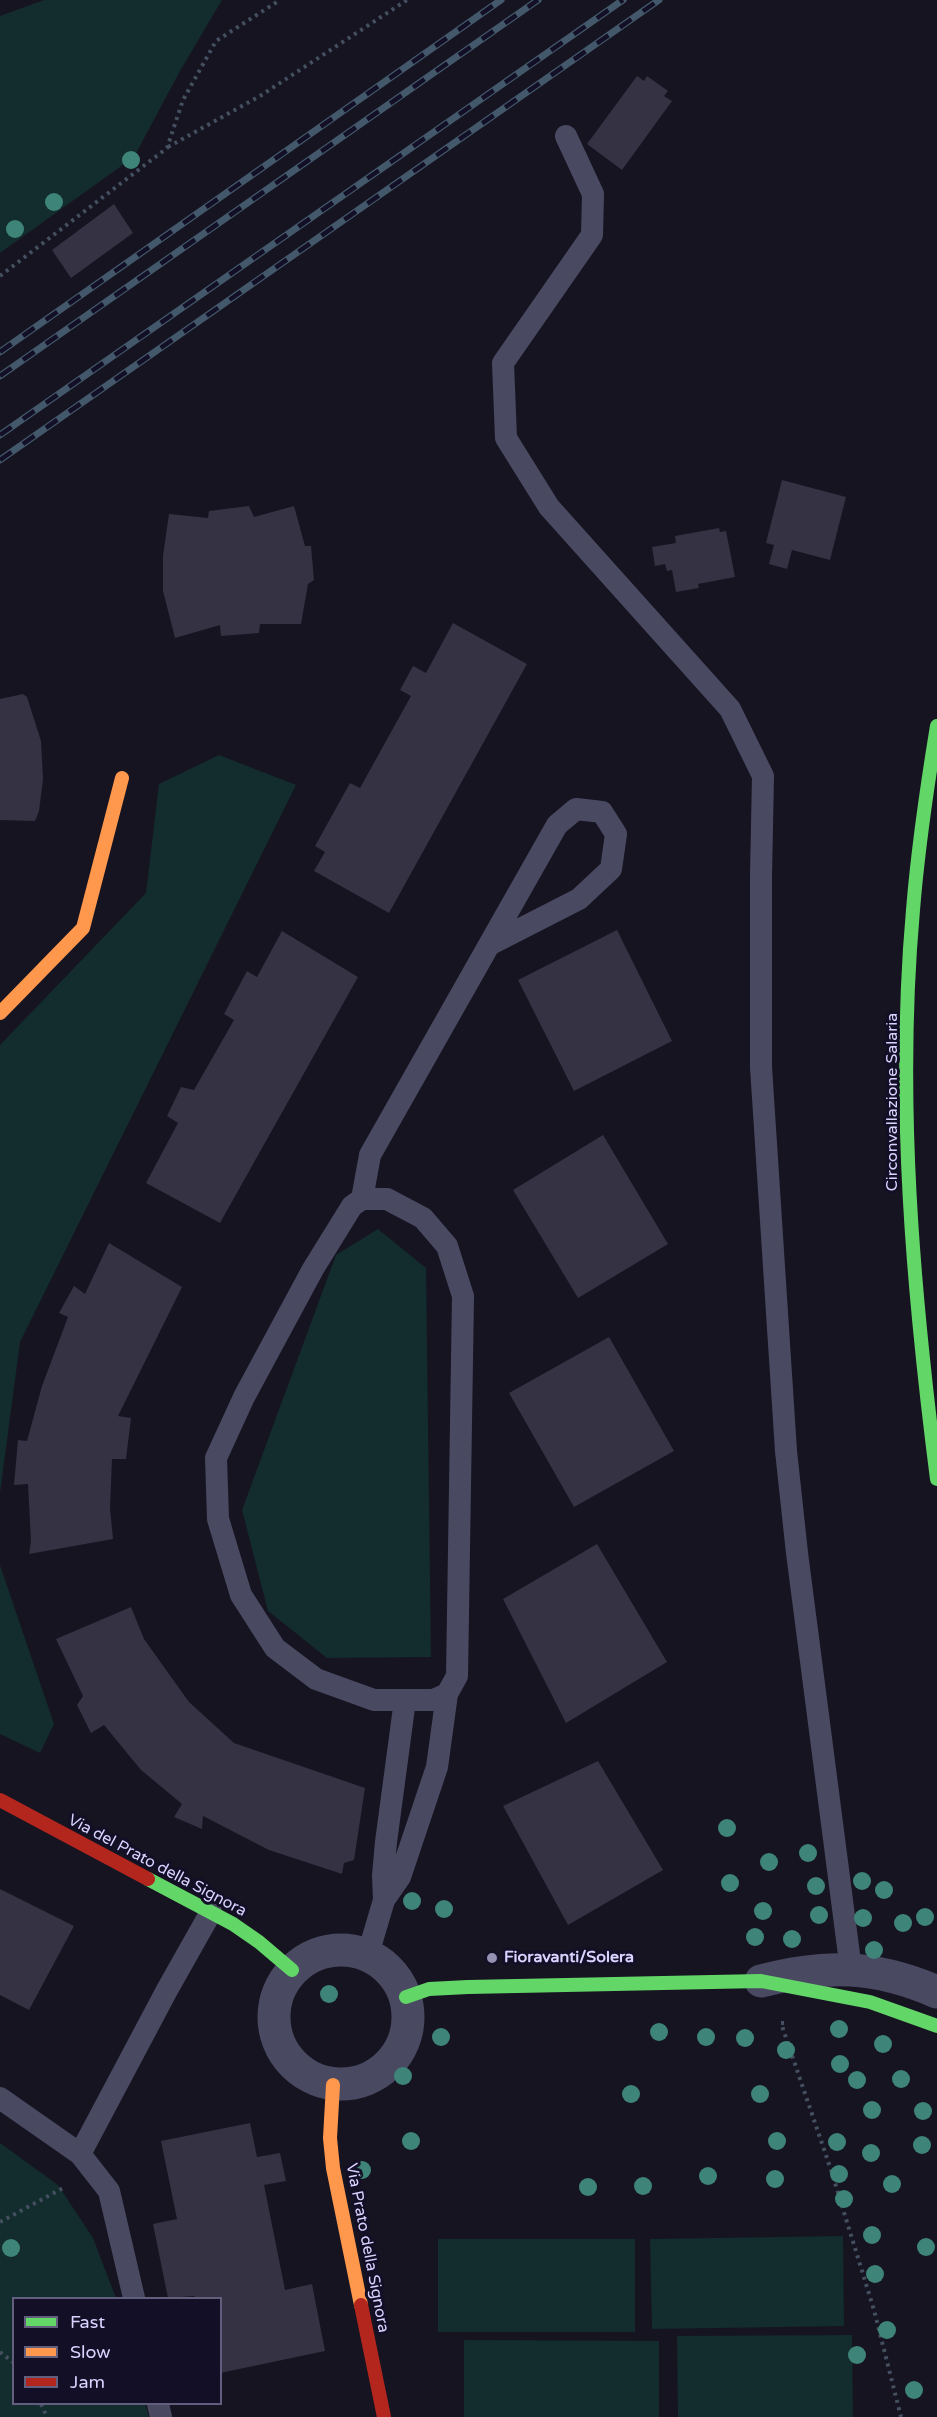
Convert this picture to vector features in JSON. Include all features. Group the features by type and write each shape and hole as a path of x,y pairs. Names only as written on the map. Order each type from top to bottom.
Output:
{"main road":[{"name":"Circonvallazione Salaria","path":"937,726 914,902 907,1103 916,1294 937,1479"},
{"path":"0,1013 83,928 122,778"},
{"name":"Via del Prato della Signora","path":"0,1800 211,1912 259,1941 292,1971"},
{"path":"406,1997 429,1989 468,1987 761,1981 870,2002 937,2026"},
{"name":"Via Prato della Signora","path":"333,2085 330,2138 333,2168 384,2417"}],"street":[{"path":"349,1949 368,1954 393,1974 406,1997 409,2016 406,2037 398,2055 385,2069 373,2077 354,2084 333,2085 312,2079 292,2065 278,2043 273,2021 275,2002 292,1971 309,1957 327,1950 349,1949"},
{"path":"761,1981 811,1970 851,1970 885,1974 937,1992"}],"lane":[{"path":"566,136 593,194 592,235 502,363 506,438 549,507 730,709 763,776 760,876 761,1067 786,1451 851,1970"},
{"path":"362,1199 370,1155 489,945 557,825 576,809 602,812 616,834 611,869 579,899 489,945"},
{"path":"368,1954 384,1900 400,1877 437,1767 447,1694 457,1676 464,1296 447,1246 423,1218 387,1199 362,1199 352,1206 313,1269 244,1397 216,1458 218,1519 241,1595 275,1648 316,1680 374,1700 434,1700 447,1694"},
{"path":"384,1900 383,1875 386,1842 405,1700"},
{"path":"80,2154 166,1990 211,1912"},
{"path":"0,2098 80,2154 109,2191 134,2297"}],"path":[{"path":"166,148 183,100 216,41 280,0"},
{"path":"0,276 166,148 260,96 407,0"},
{"path":"791,2022 781,2023 831,2170 874,2310 901,2417"},
{"path":"0,2222 95,2171"},
{"path":"0,2352 12,2361"}],"green space":[{"path":"44,0 222,0 180,71 134,157 0,253 0,16"},
{"path":"219,755 296,785 20,1342 0,1493 0,1045 146,893 159,784"},
{"path":"378,1229 426,1268 431,1657 327,1658 268,1611 242,1510 336,1255"},
{"path":"0,1565 54,1724 40,1753 0,1734"},
{"path":"0,2143 58,2185 93,2238 116,2297 12,2297 12,2405 145,2405 149,2417 0,2417"},
{"path":"843,2236 844,2326 652,2329 650,2239"},
{"path":"438,2239 635,2239 635,2332 438,2332"},
{"path":"852,2335 853,2417 678,2417 677,2336"},
{"path":"464,2340 659,2341 659,2417 464,2417"}],"building":[{"path":"637,76 644,81 647,76 668,91 664,96 672,101 622,170 587,144"},
{"path":"114,204 133,233 71,278 52,250"},
{"path":"782,480 846,497 830,560 792,550 787,569 769,564 774,545 766,543"},
{"path":"249,506 254,517 294,506 305,546 311,546 314,580 308,584 301,624 260,624 259,633 221,636 220,625 175,638 163,591 163,556 169,514 208,518 209,511"},
{"path":"719,528 720,532 726,531 735,577 698,584 699,588 676,592 672,570 667,571 665,564 655,566 652,547 676,543 675,536"},
{"path":"453,623 527,664 389,913 314,871 325,852 315,846 350,783 360,788 411,696 400,690 413,666 426,673"},
{"path":"23,694 27,697 41,741 43,779 39,811 35,821 0,820 0,699"},
{"path":"617,930 672,1041 574,1091 518,980"},
{"path":"282,931 358,977 220,1223 146,1183 178,1123 167,1116 181,1087 194,1090 234,1020 224,1014 247,971 257,977"},
{"path":"603,1135 668,1244 578,1298 513,1190"},
{"path":"109,1243 182,1287 118,1416 131,1418 126,1459 112,1459 110,1508 113,1539 29,1554 31,1542 28,1484 14,1485 18,1440 27,1441 42,1386 68,1317 59,1313 74,1286 85,1294"},
{"path":"609,1337 674,1451 574,1507 509,1393"},
{"path":"597,1544 667,1662 566,1723 503,1599"},
{"path":"131,1607 144,1639 189,1702 234,1743 365,1788 354,1860 344,1863 342,1874 269,1850 203,1816 202,1829 174,1817 182,1804 141,1770 104,1725 91,1733 77,1705 83,1696 56,1639"},
{"path":"598,1761 663,1870 568,1925 503,1806"},
{"path":"0,1889 74,1926 29,2010 0,1995"},
{"path":"250,2123 257,2157 280,2153 286,2181 264,2185 285,2290 312,2284 325,2351 222,2373 222,2297 168,2297 153,2224 177,2219 161,2141"}],"railway":[{"path":"0,352 501,0"},
{"path":"0,376 538,0"},
{"path":"0,435 623,0"},
{"path":"0,460 659,0"}],"traffic: fast":[{"path":"937,726 915,887 908,981 906,1053 914,1266 937,1479"},
{"path":"148,1879 233,1924 292,1970"},
{"path":"406,1997 429,1989 468,1987 761,1981 870,2002 937,2026"}],"traffic: slow":[{"path":"0,1013 83,928 122,778"},
{"path":"333,2085 330,2138 333,2168 361,2305"}],"traffic: jam":[{"path":"0,1800 148,1879"},
{"path":"361,2305 384,2417"}],"place":[{"name":"Fioravanti/Solera","path":"492,1958"}]}
